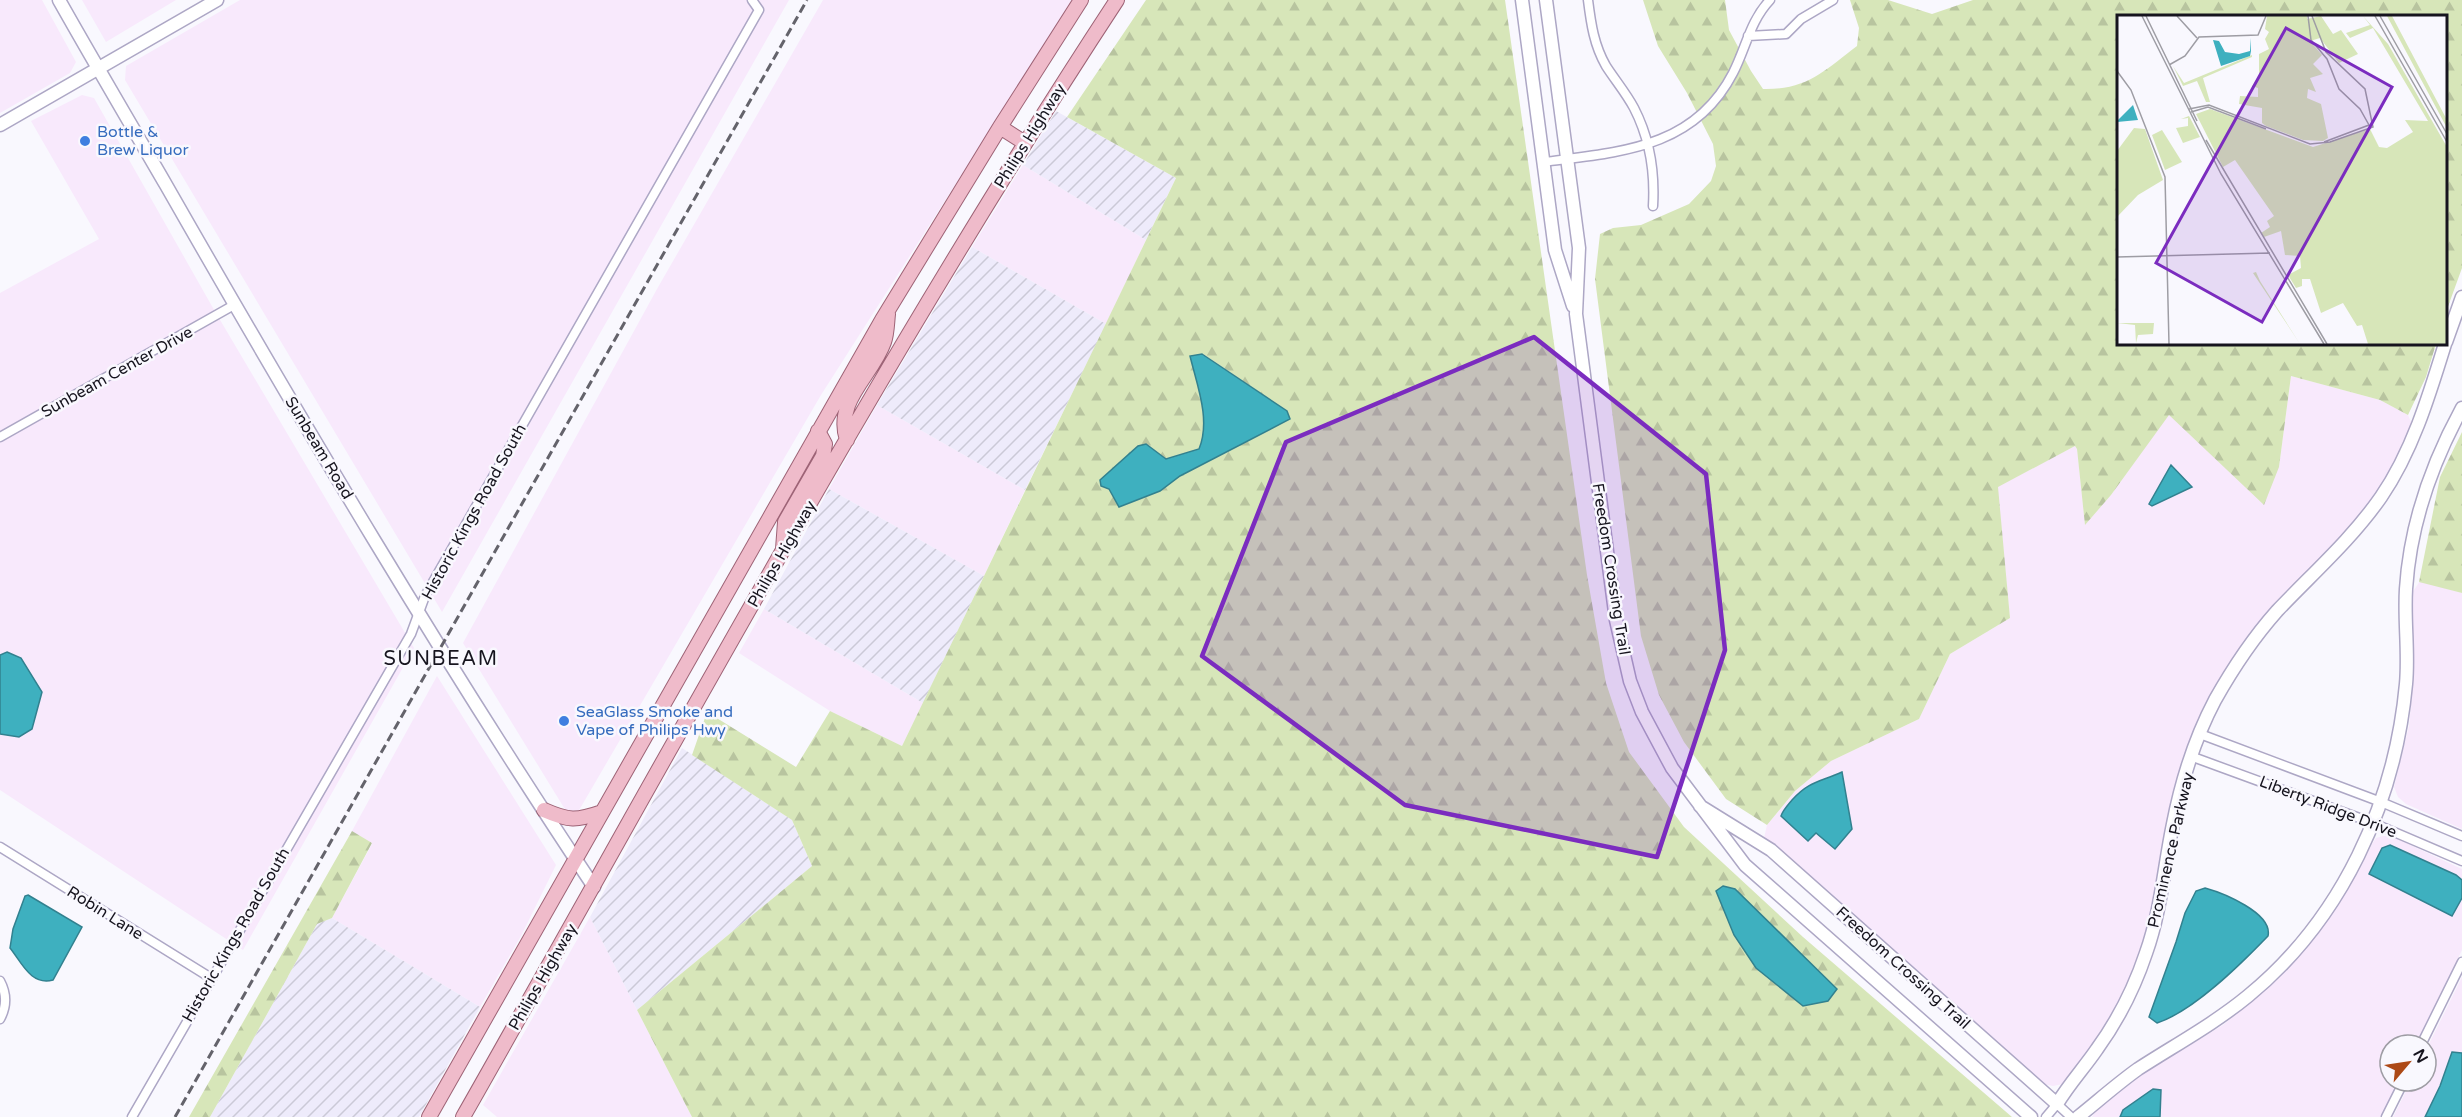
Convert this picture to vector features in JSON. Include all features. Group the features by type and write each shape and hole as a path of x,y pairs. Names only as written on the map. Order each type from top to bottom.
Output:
{"main road":[{"name":"Philips Highway","path":"429,1117 888,309 999,127 1082,0"},
{"name":"Philips Highway","path":"464,1117 847,440 1025,143 1117,0"},
{"path":"999,127 1025,143"},
{"path":"847,440 843,430 846,406 885,342 888,309"},
{"path":"782,554 785,522 823,456 825,444 818,431"},
{"path":"544,810 564,819 575,820 602,812"}],"street":[{"name":"Sunbeam Road","path":"59,0 234,305 418,614 594,887"},
{"path":"0,125 217,0"},
{"name":"Freedom Crossing Trail","path":"1522,0 1555,250 1576,314"},
{"name":"Freedom Crossing Trail","path":"1546,0 1579,248 1576,314 1616,620 1627,672 1642,712 1672,768 1745,865 2031,1117"},
{"path":"1588,0 1592,30 1598,51 1634,108 1648,145 1654,177 1653,206"},
{"path":"1544,162 1632,150 1648,145 1701,116 1719,97 1734,72 1748,36 1762,8 1770,0"},
{"path":"1748,36 1786,34 1801,19 1833,0"},
{"name":"Historic Kings Road South","path":"132,1117 411,634 425,596 759,10 753,1"},
{"name":"Prominence Parkway","path":"2447,338 2462,297"},
{"name":"Sunbeam Center Drive","path":"0,437 234,305"},
{"name":"Prominence Parkway","path":"2046,1117 2113,1024 2143,961 2161,899 2179,799 2200,734 2214,702 2258,634 2362,523 2386,489 2400,465 2423,413 2444,345"},
{"path":"2078,1117 2130,1076 2222,1017 2248,996 2285,962 2330,906 2347,877 2373,823 2394,762 2407,675 2406,587 2415,530 2438,456 2462,408"},
{"name":"Liberty Ridge Drive","path":"2200,734 2381,802 2462,836"},
{"name":"Liberty Ridge Drive","path":"2193,756 2373,823 2462,861"},
{"name":"Freedom Crossing Trail","path":"1701,806 1771,850 2071,1117"},
{"name":"Robin Lane","path":"0,848 211,978"},
{"path":"2427,1033 2462,962"},
{"path":"0,981 4,989 6,1008 0,1019"},
{"path":"2386,1117 2398,1093"}],"highlighted area":[{"path":"1534,337 1706,474 1725,650 1657,857 1405,805 1202,656 1286,442"}],"shaded area":[{"path":"0,0 42,0 76,62 70,73 0,113"},
{"path":"82,0 176,0 106,42"},
{"path":"240,0 789,0 442,612 125,80 126,66"},
{"path":"823,0 1073,0 821,395 578,812 566,811 463,643 657,289"},
{"path":"82,95 94,98 213,308 414,648 243,950 0,790 0,293 99,239 31,121"},
{"path":"1056,111 1176,178 1146,240 1023,165"},
{"path":"1023,165 1146,240 1106,324 972,247"},
{"path":"972,247 1106,324 1025,490 877,405"},
{"path":"2291,376 2380,400 2408,415 2412,424 2393,465 2370,503 2253,632 2203,713 2155,906 2125,991 2088,1052 2063,1084 2053,1086 2043,1084 1764,838 1767,825 1795,791 1831,761 1919,719 1950,654 2010,618 1997,487 2075,446 2085,524 2111,495 2169,414 2279,467","holes":["1841,772 1835,849 1815,833 1807,841"]},
{"path":"877,405 1025,490 984,576 829,489"},
{"path":"829,489 984,576 923,703 764,609"},
{"path":"2420,581 2462,593 2462,829 2406,804 2398,797 2394,787 2409,726 2414,671 2412,593"},
{"path":"764,609 923,703 902,746 830,711 739,653"},
{"path":"437,676 556,865 521,936 480,1007 332,918 372,844 352,831"},
{"path":"682,748 792,820 812,866 637,1010 590,917"},
{"path":"2391,836 2462,869 2462,950 2422,1033 2378,1033 2378,1093 2392,1093 2380,1117 2092,1117 2095,1112 2144,1073 2223,1025 2263,992 2322,928 2376,838"},
{"path":"590,917 692,1117 497,1117 483,1105"},
{"path":"332,918 480,1007 419,1117 210,1117 317,924"},
{"path":"2462,977 2462,1117 2393,1117 2405,1093 2438,1093 2438,1033 2434,1033"}],"green space":[{"path":"1146,0 1505,0 1587,575 1606,683 1629,752 1684,827 1803,937 2012,1117 692,1117 637,1010 812,866 792,820 692,755 707,712 796,767 830,711 902,746 1176,178 1067,117","holes":["1203,354 1287,411 1290,419 1180,476 1160,491 1119,507 1109,489 1146,444 1166,459 1199,449 1204,426 1203,414 1191,356"]},
{"path":"1643,0 1725,0 1729,30 1763,89 1792,86 1814,77 1857,46 1859,28 1850,0 1888,0 1932,14 1973,0 2462,0 2462,268 2447,309 2447,15 2117,15 2117,345 2436,345 2426,377 2408,415 2380,400 2291,376 2279,467 2264,505 2169,415 2111,495 2085,525 2075,446 1998,487 2010,618 1950,654 1919,719 1831,761 1795,791 1767,825 1726,799 1684,742 1659,695 1641,636 1595,279 1600,234 1613,228 1641,225 1689,204 1711,181 1716,166 1713,144 1687,93 1658,46"},
{"path":"2462,432 2462,593 2419,582 2440,477"},
{"path":"352,831 372,843 332,918 317,924 210,1117 189,1117"}],"water":[{"path":"1202,354 1287,411 1290,419 1180,476 1160,491 1119,507 1109,489 1101,486 1100,480 1138,446 1146,444 1166,459 1199,449 1204,426 1203,414 1190,356"},
{"path":"2171,465 2192,487 2152,506 2149,504"},
{"path":"7,652 21,658 42,692 32,729 19,737 0,734 0,655"},
{"path":"1842,772 1852,829 1835,849 1816,833 1808,841 1781,816 1792,800 1804,789"},
{"path":"2390,845 2456,875 2462,880 2462,898 2452,916 2369,874 2382,848"},
{"path":"1723,886 1735,889 1837,989 1828,1001 1803,1006 1756,968 1734,935 1716,891"},
{"path":"2205,888 2234,899 2255,912 2263,920 2268,936 2231,973 2201,998 2157,1023 2149,1017 2185,913 2196,891"},
{"path":"28,895 82,927 53,980 39,980 33,976 10,948 13,929 25,896"},
{"path":"2452,1052 2462,1053 2462,1117 2425,1117 2440,1086"},
{"path":"2153,1089 2161,1090 2160,1117 2120,1117 2123,1110"}],"railway":[{"path":"175,1117 807,0"}],"place":[{"name":"Bottle & Brew Liquor","path":"85,141"},
{"name":"SeaGlass Smoke and Vape of Philips Hwy","path":"564,721"}],"district":[{"name":"SUNBEAM","path":"441,659"}]}
